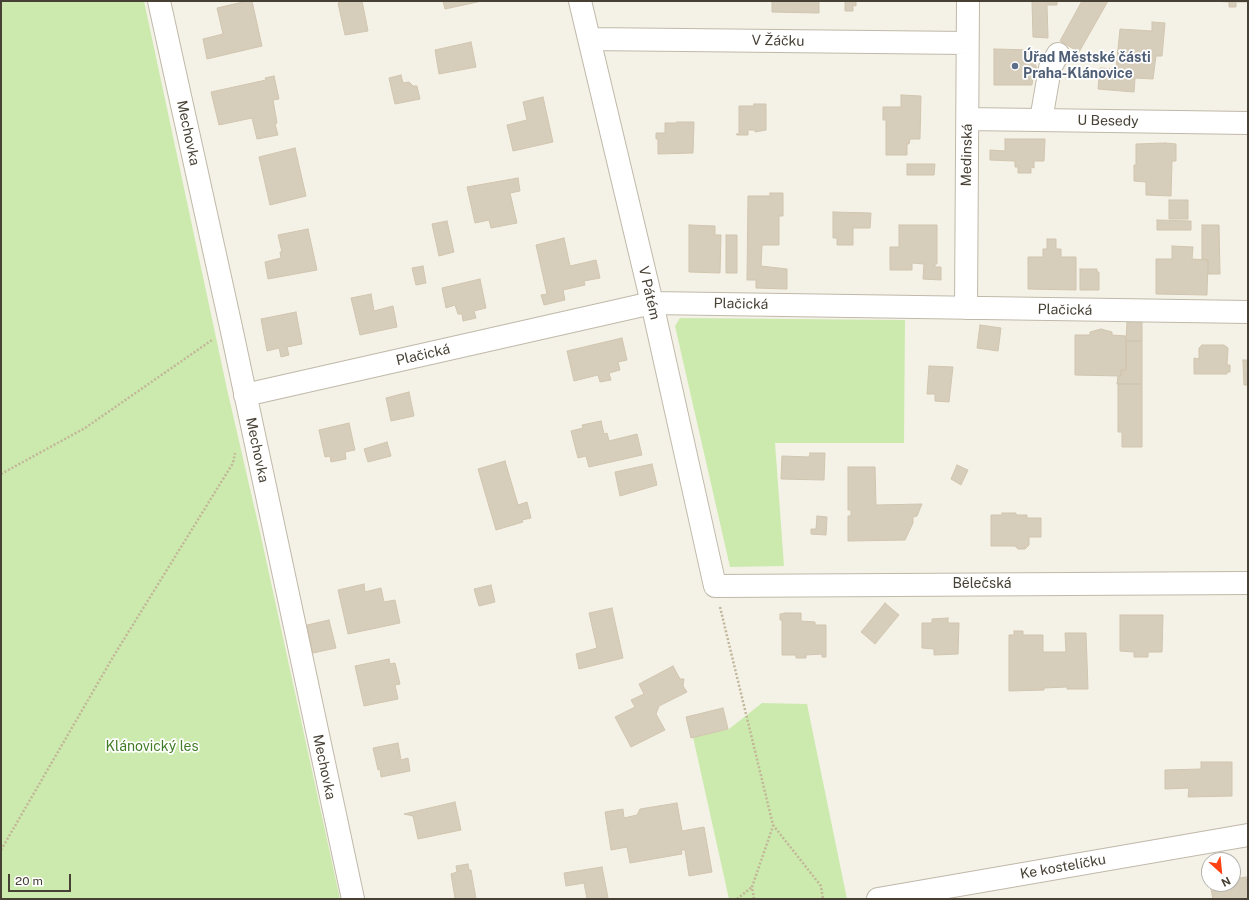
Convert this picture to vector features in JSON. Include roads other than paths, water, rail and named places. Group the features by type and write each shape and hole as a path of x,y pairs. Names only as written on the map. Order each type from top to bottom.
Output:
{"street":[{"name":"Mechovka","path":"160,1 231,327 352,899"},
{"name":"V Pátém","path":"580,1 652,303 715,586"},
{"name":"Medinská","path":"966,308 968,1"},
{"name":"V Žáčku","path":"589,39 967,43"},
{"path":"1041,120 1050,68 1058,54"},
{"name":"U Besedy","path":"968,119 1248,123"},
{"name":"Plačická","path":"245,395 652,303 1248,312"},
{"name":"Bělečská","path":"715,586 1248,583"},
{"name":"Ke kostelíčku","path":"878,899 1248,835"}],"place":[{"name":"Úřad Městské části Praha-Klánovice","path":"1015,66"}],"park label":[{"name":"Klánovický les","path":"152,747"}]}
